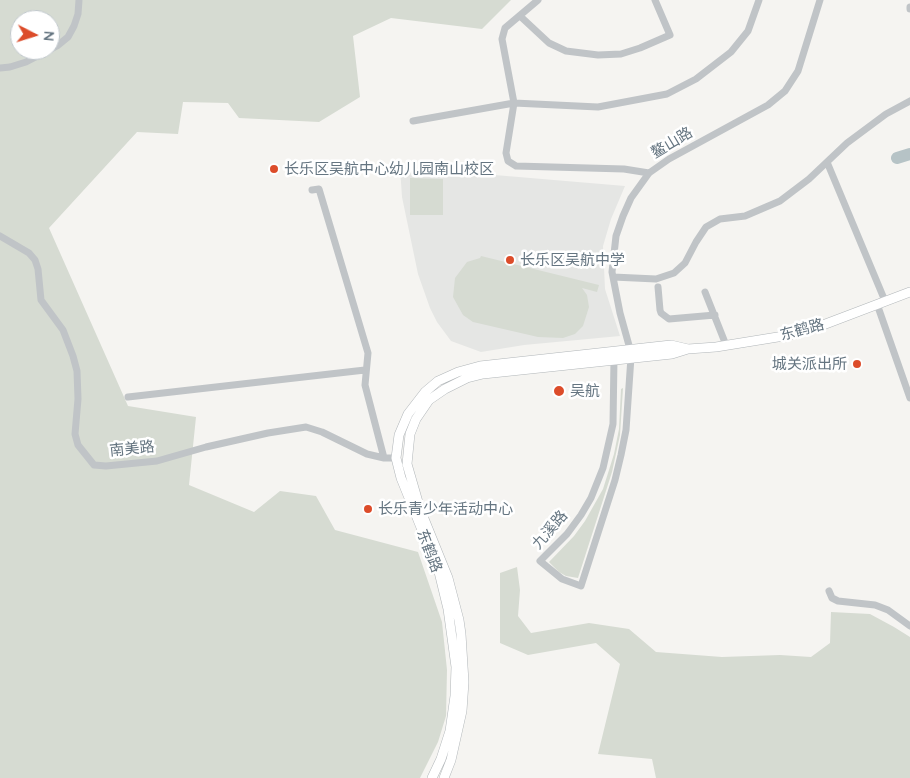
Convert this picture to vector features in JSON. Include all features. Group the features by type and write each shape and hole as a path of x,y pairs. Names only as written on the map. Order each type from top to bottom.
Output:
{"main road":[{"name":"东鹤路","path":"432,778 441,758 454,711 456,679 454,644 439,572 401,478 396,458 399,435 408,414 425,392 438,381 458,372 480,366 631,353 672,354 688,349 726,345 798,333 910,292"},
{"name":"东鹤路","path":"444,778 451,760 462,711 464,682 463,647 459,620 448,578 420,509 407,464 410,434 413,426 429,400 445,389 467,378 500,372 614,359 631,353"}],"street":[{"path":"0,68 10,67 35,58 57,46 68,37 78,14 79,0"},
{"path":"538,0 505,28 502,39 514,103 506,153 508,161 516,166 624,169 650,173"},
{"path":"520,16 550,43 566,51 598,55 621,54 670,35 655,0"},
{"path":"413,121 514,103 598,107 667,94 696,79 731,52 748,31 759,0"},
{"name":"鳌山路","path":"631,353 620,313 614,277 613,255 616,236 632,198 650,173 669,159 768,105 785,91 798,71 820,0"},
{"path":"614,277 656,279 674,274 685,263 706,227 720,219 745,216 780,201 809,179 847,143 886,114 910,102"},
{"path":"826,162 881,303 910,398"},
{"path":"312,190 319,189 368,353 364,386 384,458"},
{"name":"南美路","path":"0,236 29,253 35,260 38,269 40,300 63,330 74,356 77,371 78,399 75,434 78,444 94,464 106,466 157,461 268,432 306,427 322,432 367,454 384,458 396,458"},
{"path":"658,287 661,313 669,319 715,315"},
{"path":"706,292 726,345"},
{"name":"九溪路","path":"614,359 612,424 603,468 591,498 581,515 568,534 540,561 562,579 581,586 615,480 621,455 626,430 631,353"},
{"path":"128,397 365,370"},
{"path":"829,591 832,598 838,601 875,605 901,618 910,626"}],"shaded area":[{"path":"0,0 511,0 482,29 391,18 353,36 360,97 319,122 239,118 228,103 183,102 178,134 137,132 49,228 128,406 196,417 189,485 254,512 280,491 316,496 335,530 418,552 442,622 447,670 446,716 438,742 420,778 0,778"},
{"name":"长乐区吴航中学","path":"400,167 625,186 611,219 603,246 605,289 620,336 524,345 481,352 451,341 437,322 430,308 418,274 402,197"},
{"path":"410,178 443,179 443,215 410,215"},
{"path":"481,256 599,285 597,292 582,288 587,295 589,307 583,326 575,334 563,338 538,337 473,322 463,315 453,297 455,278 467,262"},
{"path":"623,388 620,435 612,472 578,578 566,576 549,562 574,536 603,489 614,454 619,429 621,389"},
{"path":"517,567 520,590 518,616 531,633 589,623 629,629 656,652 722,657 780,655 811,657 830,643 831,612 870,614 910,637 910,778 656,778 652,759 598,754 620,664 596,643 528,655 500,643 500,573"}],"waterway":[{"path":"897,158 910,154"}],"place":[{"name":"长乐区吴航中心幼儿园南山校区","path":"274,169"},
{"name":"长乐区吴航中学","path":"510,260"},
{"name":"城关派出所","path":"857,364"},
{"name":"吴航","path":"559,391"},
{"name":"长乐青少年活动中心","path":"368,509"}]}
